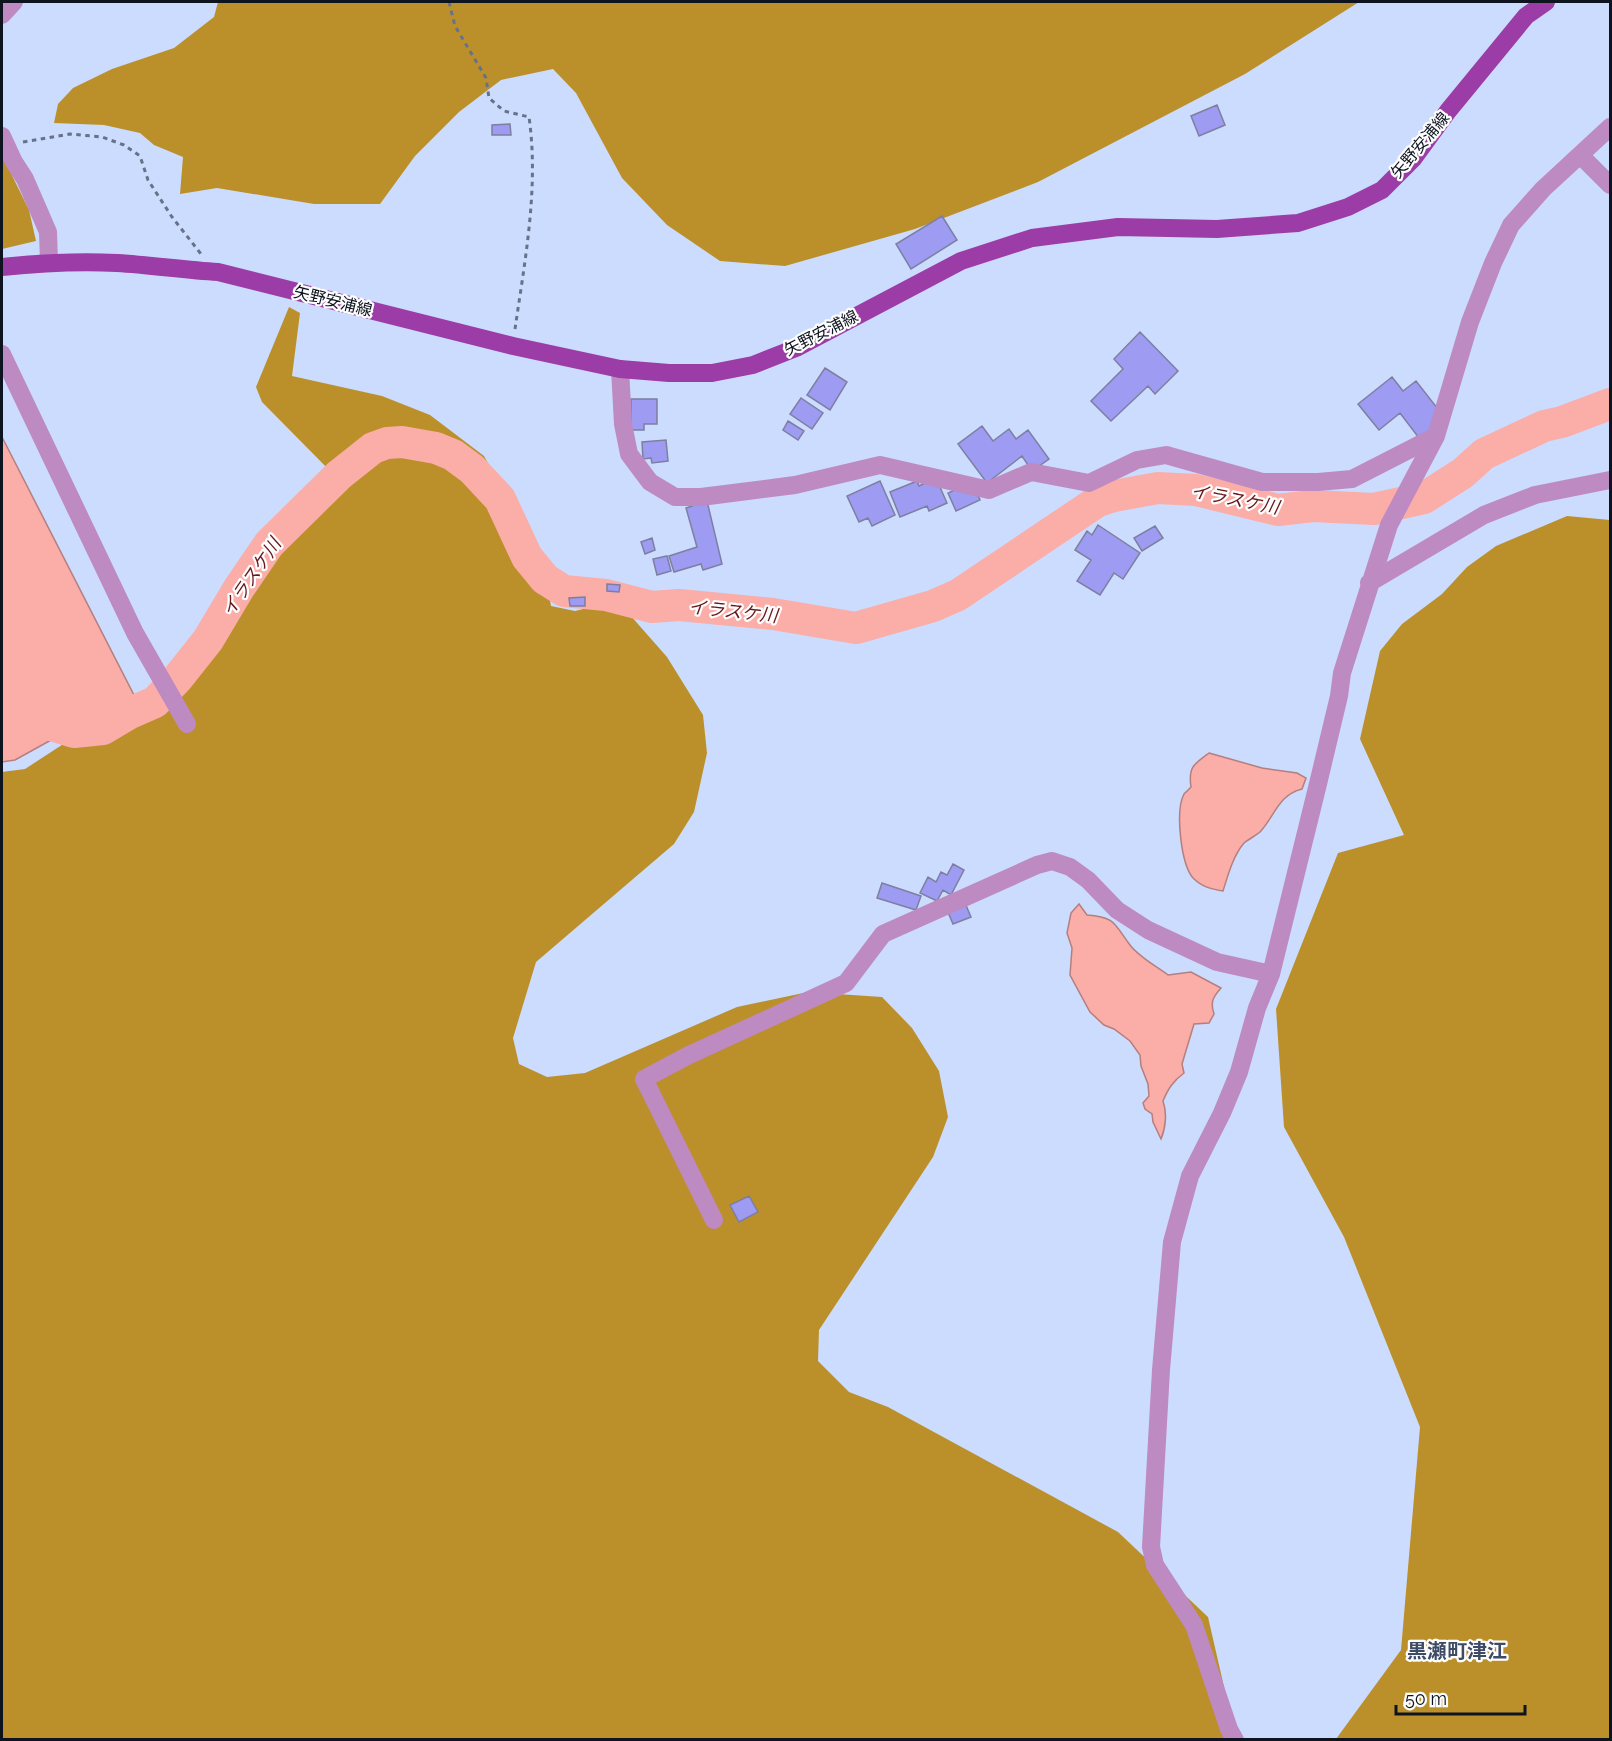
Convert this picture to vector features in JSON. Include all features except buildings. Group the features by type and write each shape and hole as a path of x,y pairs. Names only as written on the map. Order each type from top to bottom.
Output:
{"main road":[{"name":"矢野安浦線","path":"2,267 49,262 117,263 218,273 513,346 620,369 669,373 712,373 753,364 796,348 961,261 1032,238 1118,227 1217,229 1298,223 1347,207 1382,190 1413,159 1448,111 1526,16 1546,2"}],"street":[{"path":"2,15 14,2"},
{"path":"1235,1740 1229,1729 1194,1625 1155,1565 1151,1547 1150,1530 1161,1370 1172,1242 1190,1176 1222,1113 1239,1072 1257,1008 1271,974 1339,696 1342,673 1389,525 1436,436 1470,322 1511,225 1543,189 1611,127"},
{"path":"4,141 25,179 48,232 49,262"},
{"path":"1580,155 1611,185"},
{"path":"2,354 135,633 187,724"},
{"path":"620,369 623,424 629,454 650,482 675,497 701,498 795,486 880,465 989,490 1031,472 1089,483 1137,460 1166,455 1262,482 1318,482 1352,479 1436,436"},
{"path":"1369,583 1484,514 1534,495 1611,480"},
{"path":"714,1220 644,1079 687,1056 846,983 883,933 1037,865 1052,861 1070,867 1088,880 1117,910 1148,930 1217,962 1271,974"}],"path":[{"path":"449,2 455,26 486,78 489,98 504,111 529,117 532,138 528,246 513,346"},
{"path":"4,141 70,134 102,136 124,145 140,156 148,180 172,217 218,273"}],"shaded area":[{"path":"218,2 1359,2 1245,74 1038,182 915,229 785,266 720,261 667,225 622,178 576,93 553,69 501,80 459,112 415,156 380,204 314,204 217,188 180,194 183,157 154,145 140,133 104,125 54,123 58,104 73,88 112,69 174,48 214,17"},
{"path":"2,155 29,210 36,241 2,249"},
{"path":"289,307 300,313 292,376 382,396 430,415 484,456 544,567 551,606 575,611 604,604 623,607 667,657 703,715 707,753 694,812 674,844 536,962 513,1038 519,1064 547,1077 585,1073 737,1007 808,992 882,997 912,1028 939,1071 948,1117 933,1157 819,1330 818,1361 849,1392 888,1407 1118,1532 1208,1617 1236,1739 2,1739 2,772 25,769 71,739 115,728 149,712 185,679 210,645 238,600 297,523 339,480 262,402 256,387"},
{"path":"2,437 137,701 102,718 80,724 15,760 2,762"},
{"path":"1567,516 1610,520 1610,1739 1336,1739 1401,1650 1420,1427 1344,1237 1284,1127 1276,1009 1338,853 1404,835 1360,739 1380,651 1402,624 1442,594 1467,567 1496,546"},
{"path":"1209,753 1262,768 1297,773 1306,778 1302,789 1287,796 1260,832 1240,848 1223,891 1200,884 1193,878 1185,861 1181,837 1181,802 1184,794 1191,787 1191,770"},
{"path":"1079,904 1087,915 1104,918 1113,923 1134,949 1168,975 1191,972 1221,988 1213,1000 1214,1014 1209,1023 1194,1024 1182,1064 1184,1073 1171,1086 1163,1101 1165,1120 1161,1139 1152,1114 1145,1109 1143,1103 1149,1096 1140,1055 1130,1041 1114,1029 1104,1025 1090,1012 1070,975 1072,948 1067,933 1071,913"}],"waterway":[{"name":"イラスケ川","path":"2,690 26,711 51,725 74,732 103,729 155,702 208,640 269,544 339,475 373,448 387,443 402,442 436,448 453,455 472,469 500,499 527,557 545,579 564,591 606,595 652,607 679,605 773,614 856,628 933,606 958,595 1098,501 1114,496 1158,488 1196,490 1278,510 1313,506 1374,509 1424,498 1463,473 1484,454 1544,426 1562,422 1610,404"}],"district":[{"name":"黒瀬町津江","path":"1457,1651"}]}
